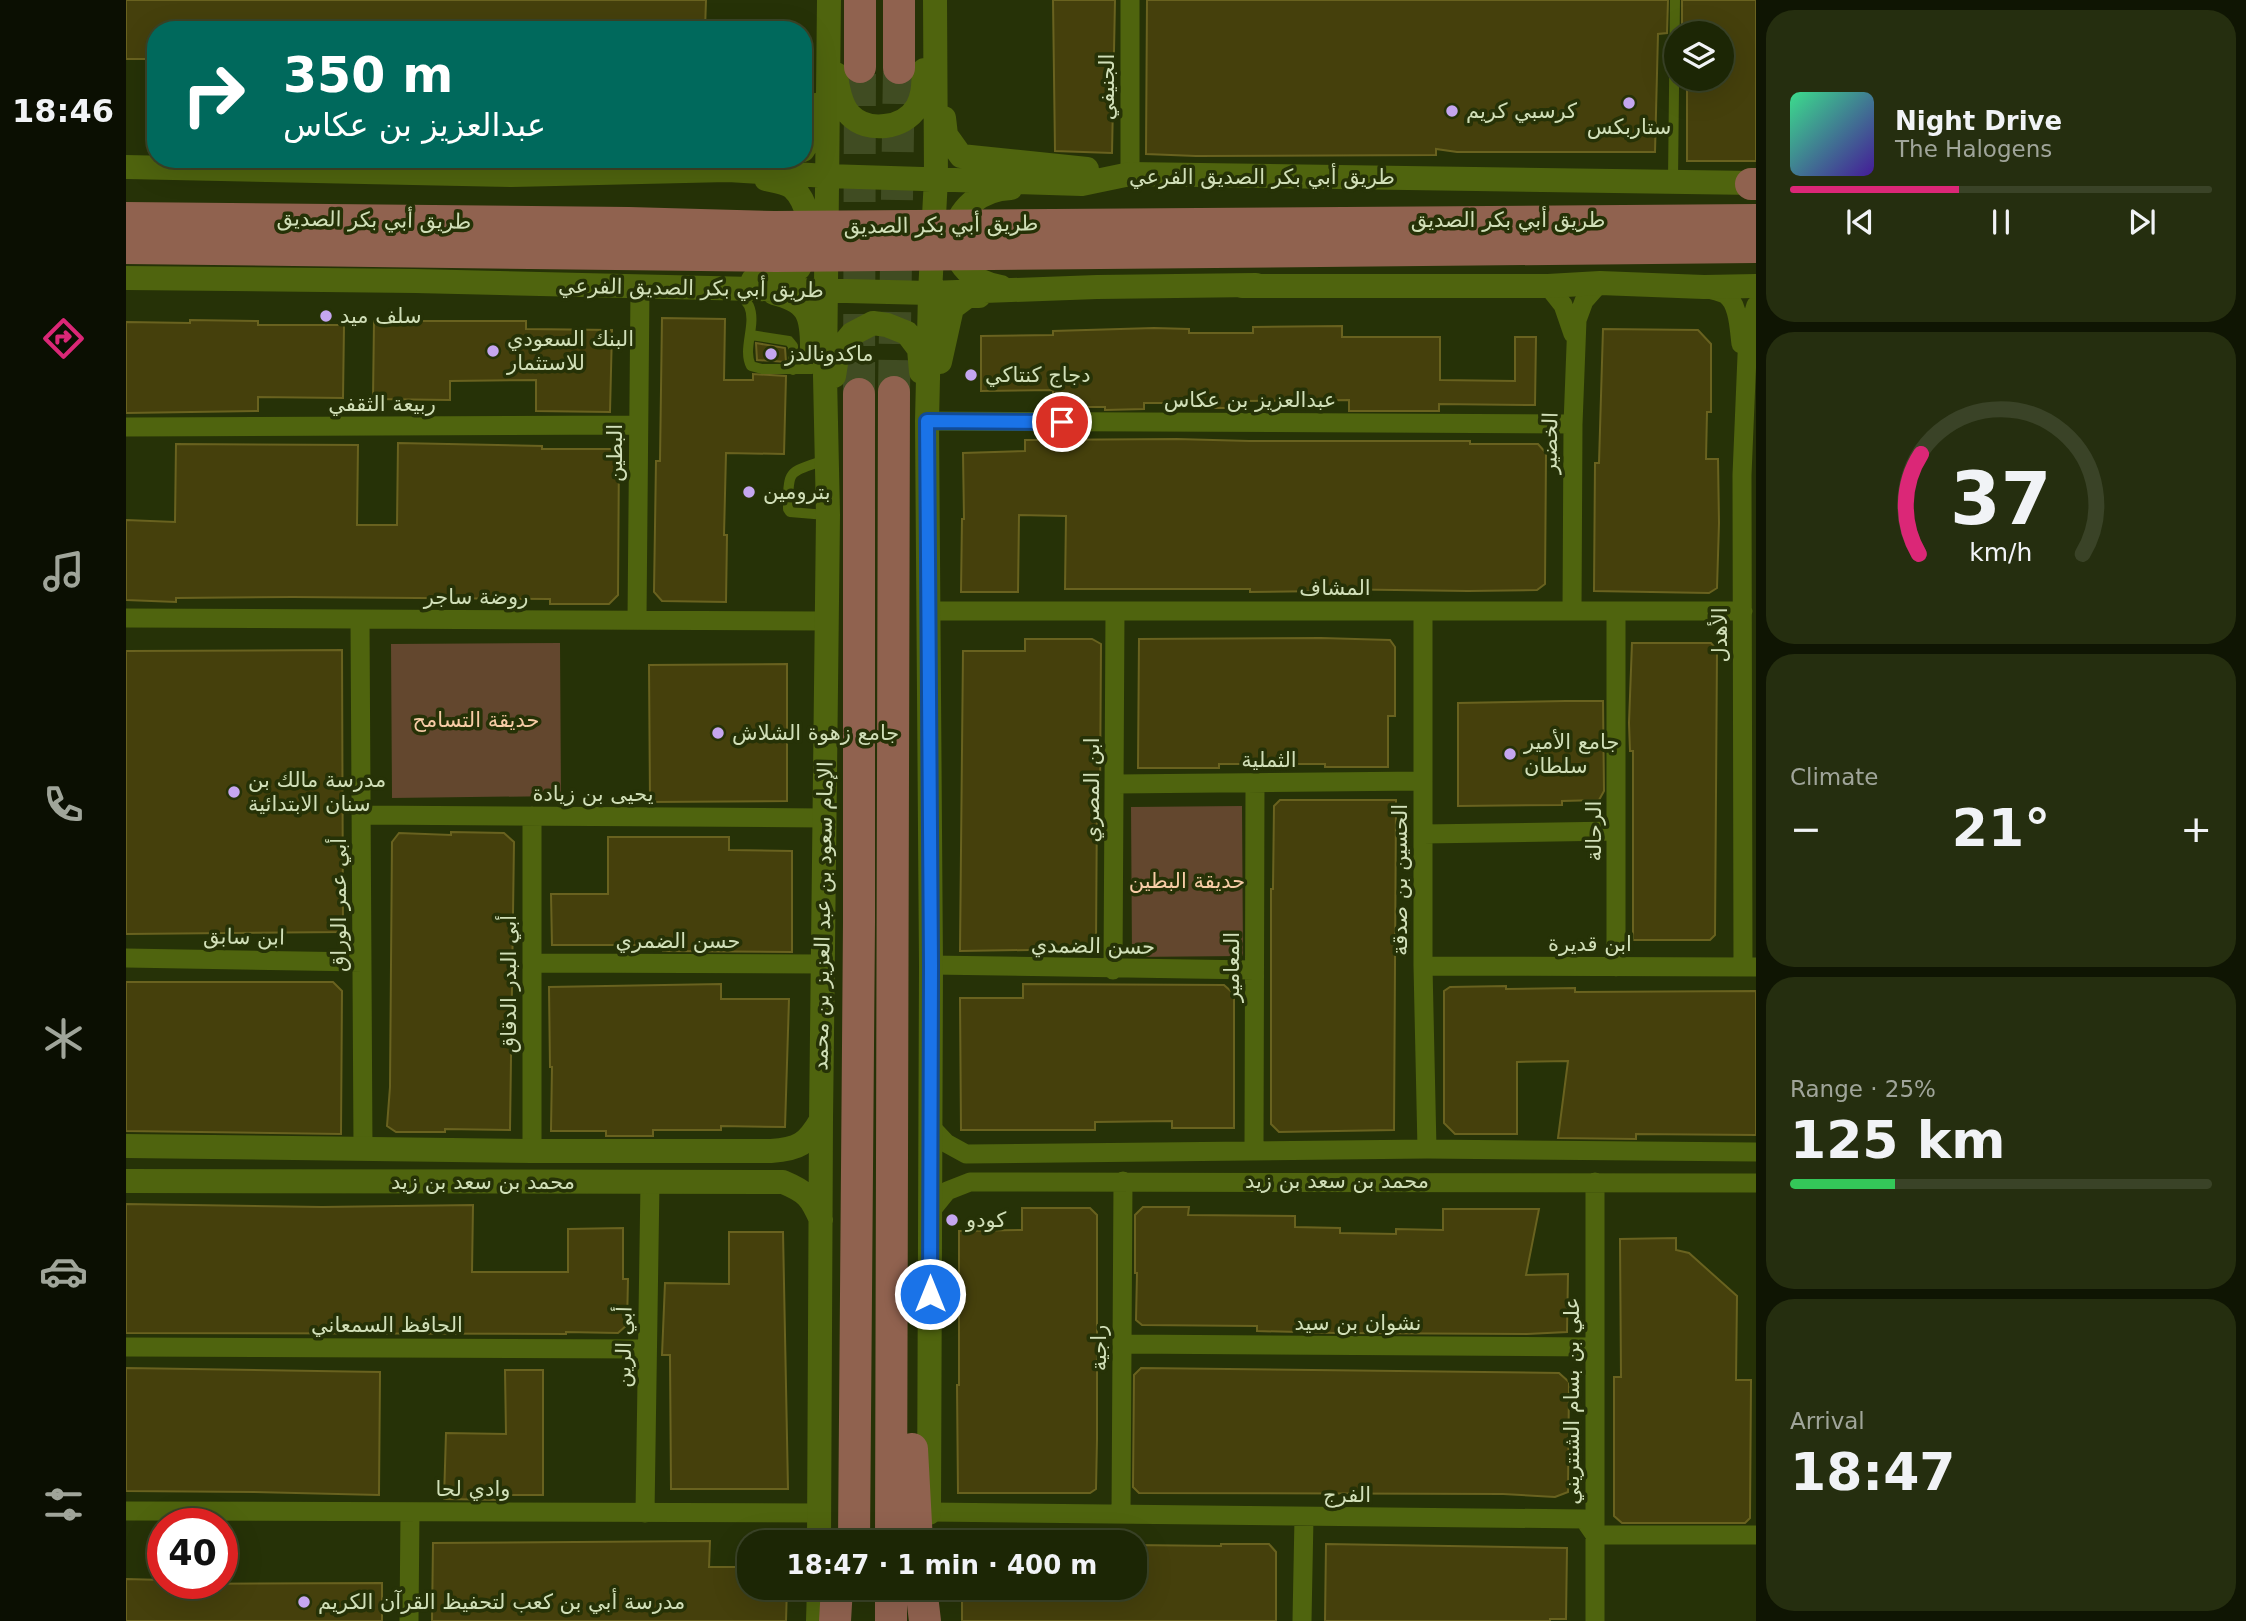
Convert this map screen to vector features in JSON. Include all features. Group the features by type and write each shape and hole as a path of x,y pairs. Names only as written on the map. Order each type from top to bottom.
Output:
{"main road":[{"path":"860,0 860,67"},
{"path":"899,0 899,68"},
{"name":"طريق أبي بكر الصديق","path":"126,218 774,227 1756,220"},
{"name":"طريق أبي بكر الصديق","path":"126,248 788,256 1756,247"},
{"path":"891,1530 894,1324 894,392"},
{"name":"الإمام سعود بن عبد العزيز بن محمد","path":"854,1530 859,922 859,394"},
{"path":"894,1324 910,1418 916,1530"},
{"path":"842,1530 854,1447"},
{"path":"835,1621 836,1600"},
{"path":"854,1600 854,1621"},
{"path":"891,1600 891,1621"},
{"path":"923,1600 927,1621"}],"street":[{"path":"829,0 837,85 848,113 859,123 877,127 891,125 916,109 923,93 929,0"},
{"path":"812,129 829,0"},
{"name":"الإمام سعود بن عبد العزيز بن محمد","path":"819,1530 828,515 825,376 829,0"},
{"path":"936,0 946,135 961,156 1130,174"},
{"path":"929,1530 931,965 927,421 936,178 936,0"},
{"name":"الجنيفي","path":"1130,0 1130,174"},
{"name":"طريق أبي بكر الصديق الفرعي","path":"126,167 147,167"},
{"name":"طريق أبي بكر الصديق الفرعي","path":"174,168 512,175 728,170 1082,184 1130,174 1673,180 1754,184"},
{"name":"طريق أبي بكر الصديق الفرعي","path":"728,170 740,168"},
{"path":"640,288 738,282 774,277 800,268 809,247 810,224 794,189 785,184 728,170"},
{"path":"1082,184 990,191 962,211 955,232 955,251 962,269 992,285 1097,287"},
{"name":"طريق أبي بكر الصديق الفرعي","path":"126,278 415,281 930,293 1256,285 1548,286 1600,283 1756,286"},
{"name":"الخضير","path":"1572,611 1575,351 1580,308 1600,283"},
{"name":"طريق أبي بكر الصديق الفرعي","path":"927,421 952,308 968,296 1256,285"},
{"path":"1548,286 1563,305 1570,321 1575,351"},
{"path":"1703,287 1725,295 1734,308 1740,333 1746,391"},
{"name":"البطين","path":"637,619 640,288"},
{"path":"735,289 761,290 781,295 800,303 812,320 803,370 827,458"},
{"name":"الأهدل","path":"1750,967 1743,611 1749,475 1746,391 1748,332 1756,305"},
{"path":"827,458 838,351 852,334 873,323 907,333 919,349 927,421"},
{"name":"عبدالعزيز بن عكاس","path":"927,421 1573,424"},
{"name":"ربيعة الثقفي","path":"126,427 638,425"},
{"name":"المشاف","path":"928,611 1743,611"},
{"name":"ابن المصري","path":"1113,970 1115,611"},
{"name":"الحسين بن صدقة","path":"1423,611 1423,967 1427,1149"},
{"name":"الرحالة","path":"1616,611 1616,967"},
{"name":"روضة ساجر","path":"126,618 826,621"},
{"name":"أبي عمر الوراق","path":"360,620 363,1148"},
{"name":"الثملية","path":"1116,784 1423,781"},
{"name":"المعامير","path":"1254,1151 1255,782"},
{"name":"يحيى بن زيادة","path":"361,815 825,818"},
{"name":"أبي البدر الدقاق","path":"532,816 532,1151"},
{"path":"1423,834 1616,831"},
{"name":"ابن سابق","path":"126,958 362,962"},
{"name":"حسن الضمري","path":"532,963 823,964"},
{"name":"حسن الضمدي","path":"931,965 1254,971"},
{"name":"ابن قديرة","path":"1423,967 1750,967"},
{"name":"محمد بن سعد بن زيد","path":"126,1146 771,1151 786,1150 810,1139 821,1120"},
{"name":"محمد بن سعد بن زيد","path":"931,1127 946,1143 966,1154 1427,1149 1756,1152"},
{"path":"766,1182 775,1177 783,1166 778,1156 771,1151"},
{"name":"محمد بن سعد بن زيد","path":"126,1181 783,1182 811,1198 821,1220"},
{"name":"راجية","path":"1121,1514 1123,1181"},
{"name":"أبي الرين","path":"645,1513 650,1182"},
{"name":"محمد بن سعد بن زيد","path":"930,1212 947,1191 970,1182 1756,1182"},
{"name":"علي بن بسام الشنتريني","path":"1595,1182 1595,1621"},
{"name":"نشوان بن سيد","path":"1122,1344 1595,1347"},
{"name":"الحافظ السمعاني","path":"126,1347 647,1349"},
{"name":"وادي لحا","path":"126,1511 820,1513"},
{"path":"409,1621 410,1512"},
{"name":"الفرج","path":"929,1512 1584,1519 1595,1535"},
{"path":"1302,1621 1304,1517"},
{"path":"1595,1535 1756,1535"},
{"path":"818,1600 818,1621"},
{"path":"927,1621 928,1600"}],"lane":[{"path":"1673,180 1675,0"},
{"path":"735,289 750,307 748,360 751,366 762,369 803,370 789,341 751,335"},
{"path":"827,458 790,475 788,509 793,514 828,515"}],"green space":[{"name":"حديقة التسامح","path":"560,643 561,796 392,798 391,644"},
{"name":"حديقة البطين","path":"1242,806 1243,956 1132,957 1131,807"}],"building":[{"path":"126,0 706,0 705,21 147,21 147,59 126,59"},
{"path":"1053,0 1115,0 1112,153 1055,151"},
{"path":"1147,0 1668,0 1664,33 1658,34 1655,152 1457,152 1436,149 1436,155 1146,154"},
{"path":"1682,0 1756,0 1756,161 1687,161 1687,91 1734,91 1734,21 1682,21"},
{"path":"662,318 725,319 724,380 753,380 753,374 786,376 784,454 726,453 726,602 662,601 654,592 656,461 660,461"},
{"path":"190,320 258,321 258,325 344,325 343,398 258,397 258,411 126,413 126,322 190,323"},
{"path":"374,321 526,321 526,329 612,330 610,412 536,411 536,380 450,381 450,400 373,399"},
{"path":"1342,326 1342,337 1440,337 1440,380 1515,381 1515,337 1536,337 1535,405 1439,404 1439,411 1349,411 1349,400 1242,401 1242,408 1201,408 1201,403 1144,403 1144,409 1105,410 1105,407 1053,407 1053,390 981,391 981,336 1053,335 1053,331 1154,328 1189,329 1189,333 1253,333 1253,327"},
{"path":"1603,329 1698,330 1711,344 1711,412 1707,412 1706,459 1718,459 1719,523 1717,588 1709,593 1594,591 1595,463 1599,463"},
{"path":"756,343 785,348 786,362 757,360"},
{"path":"1177,439 1538,444 1546,453 1545,584 1537,590 1468,591 1065,589 1066,516 1019,515 1018,592 961,592 963,453 1025,451 1025,440"},
{"path":"398,443 619,449 618,595 609,604 550,604 550,599 293,597 176,598 176,602 126,600 126,520 175,522 176,444 358,445 357,525 397,525"},
{"path":"1025,639 1092,639 1101,644 1096,945 1089,949 960,951 963,651 1025,651"},
{"path":"1139,639 1390,640 1395,647 1395,716 1388,716 1388,767 1219,764 1219,768 1138,768"},
{"path":"1632,643 1711,643 1717,650 1715,935 1710,940 1633,940 1633,751 1630,751 1629,723"},
{"name":"مدرسة مالك بن سنان الابتدائية","path":"342,650 343,932 126,934 126,651"},
{"name":"جامع زهوة الشلاش","path":"787,664 787,801 650,802 649,665"},
{"name":"جامع الأمير سلطان","path":"1603,701 1604,791 1599,800 1562,801 1562,805 1458,806 1458,703"},
{"path":"1280,800 1396,800 1394,1130 1279,1132 1271,1124 1271,889 1274,806"},
{"path":"451,832 504,833 514,842 510,1130 445,1129 445,1132 396,1132 387,1126 390,1087 392,842 399,833 451,835"},
{"path":"608,837 729,837 729,850 792,851 792,952 663,951 663,945 552,945 551,894 608,894"},
{"path":"126,982 333,982 342,991 341,1134 126,1131"},
{"path":"721,984 721,999 789,999 785,1127 721,1126 721,1130 653,1130 653,1136 606,1136 606,1131 551,1131 549,987"},
{"path":"1023,984 1224,985 1234,994 1234,1128 1172,1128 1172,1121 1095,1122 1095,1130 961,1130 960,998 1023,998"},
{"path":"1506,986 1506,989 1575,988 1575,992 1756,991 1756,1135 1636,1134 1636,1139 1558,1138 1568,1061 1517,1062 1517,1134 1455,1134 1444,1123 1444,991 1450,987"},
{"path":"126,1204 322,1207 473,1205 472,1272 568,1272 568,1229 623,1228 623,1279 628,1279 627,1325 618,1333 566,1334 126,1333"},
{"path":"1143,1207 1189,1207 1188,1215 1295,1216 1295,1227 1340,1228 1340,1233 1396,1234 1396,1229 1443,1230 1443,1209 1539,1209 1526,1275 1568,1274 1567,1332 1336,1333 1257,1331 1257,1326 1142,1325 1136,1320 1135,1215"},
{"path":"1022,1208 1090,1208 1097,1215 1096,1489 1090,1493 958,1493 959,1231 1022,1230"},
{"path":"729,1232 783,1232 788,1489 671,1489 670,1355 662,1355 665,1283 729,1284"},
{"path":"1676,1238 1676,1250 1689,1253 1737,1296 1736,1380 1751,1380 1750,1518 1745,1523 1622,1523 1614,1516 1614,1377 1621,1377 1620,1239"},
{"path":"126,1368 380,1372 379,1495 126,1491"},
{"path":"1141,1368 1559,1373 1569,1382 1568,1492 1555,1497 1503,1494 1139,1493 1133,1487 1134,1375"},
{"path":"505,1370 543,1370 543,1495 503,1495 503,1500 444,1499 446,1433 506,1434"},
{"path":"710,1541 709,1567 737,1567 737,1600 787,1600 786,1621 432,1621 433,1543"},
{"path":"1269,1544 1276,1552 1276,1621 962,1621 962,1600 1147,1600 1147,1545"},
{"path":"1326,1544 1567,1548 1566,1619 1325,1621"},
{"name":"مدرسة أبي بن كعب لتحفيظ القرآن الكريم","path":"126,1579 147,1580 147,1599 238,1599 238,1584 382,1583 382,1621 126,1621"}],"tunnel":[{"path":"859,394 860,67"},
{"path":"894,392 899,68"}],"place":[{"name":"ستاربكس","path":"1629,103"},
{"name":"كرسبي كريم","path":"1452,111"},
{"name":"سلف ميد","path":"326,316"},
{"name":"البنك السعودي للاستثمار","path":"493,351"},
{"name":"ماكدونالدز","path":"771,354"},
{"name":"دجاج كنتاكي","path":"971,375"},
{"name":"بترومين","path":"749,492"},
{"name":"جامع زهوة الشلاش","path":"718,733"},
{"name":"جامع الأمير سلطان","path":"1510,754"},
{"name":"مدرسة مالك بن سنان الابتدائية","path":"234,792"},
{"name":"كودو","path":"952,1220"},
{"name":"مدرسة أبي بن كعب لتحفيظ القرآن الكريم","path":"304,1602"}],"route":[{"path":"930,1294 931,965 927,421 1062,422"}]}
